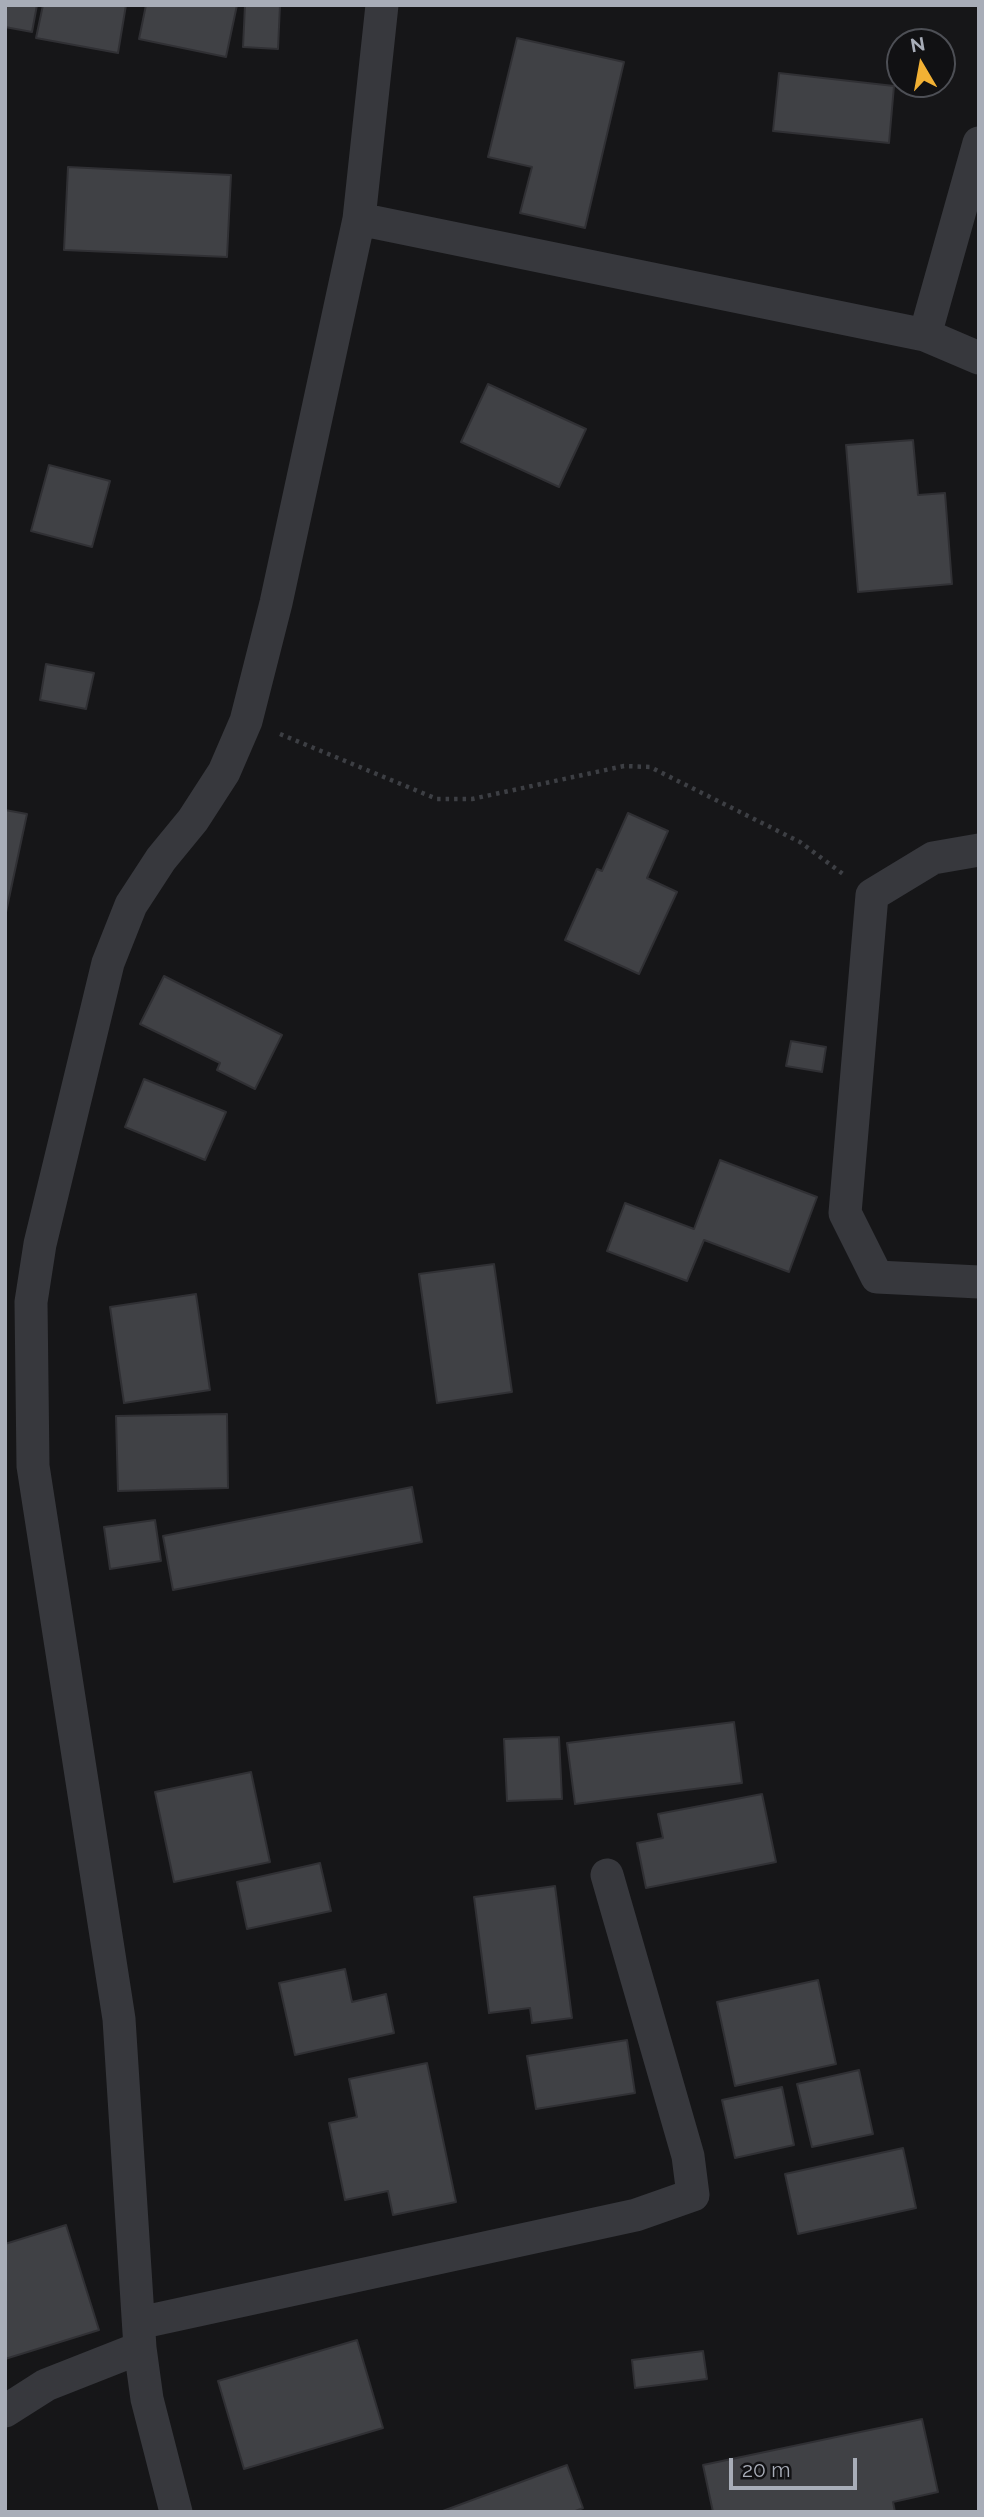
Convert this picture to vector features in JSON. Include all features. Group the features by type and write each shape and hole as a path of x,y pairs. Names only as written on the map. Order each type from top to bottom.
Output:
{"street":[{"path":"176,2512 147,2399 140,2336 119,2019 33,1466 18,1302 40,1244 108,963 131,905 161,859 193,820 224,772 246,721 276,603 359,219 382,5"},
{"path":"925,335 979,143"},
{"path":"359,219 925,335 979,358"},
{"path":"979,850 933,858 872,895 845,1213 877,1277 979,1282"},
{"path":"5,2410 46,2385 140,2336 636,2215 693,2195 688,2156 607,1875"}],"path":[{"path":"246,721 437,799 472,799 624,766 650,767 800,842 872,895"}],"building":[{"path":"5,5 37,5 32,32 5,27"},
{"path":"43,5 126,5 118,53 36,38"},
{"path":"146,5 237,5 226,57 139,39"},
{"path":"245,5 280,5 278,49 243,47"},
{"path":"517,38 624,62 585,228 520,213 532,167 488,157"},
{"path":"779,73 886,85 886,98 893,98 889,143 773,131"},
{"path":"68,167 231,175 227,257 64,250"},
{"path":"488,384 586,429 559,487 461,442"},
{"path":"913,440 918,495 945,493 952,584 858,592 846,445"},
{"path":"49,465 110,481 92,547 31,531"},
{"path":"46,664 94,673 86,709 40,700"},
{"path":"5,810 27,814 5,917"},
{"path":"628,813 668,831 647,878 677,892 639,974 565,940 597,869 602,871"},
{"path":"164,976 282,1035 255,1089 217,1070 220,1063 140,1024"},
{"path":"791,1041 826,1047 822,1072 786,1066"},
{"path":"144,1079 226,1112 205,1160 125,1127"},
{"path":"720,1160 817,1197 789,1272 704,1240 687,1281 607,1251 625,1203 694,1229"},
{"path":"494,1264 512,1392 437,1403 419,1274"},
{"path":"196,1294 210,1390 124,1403 110,1307"},
{"path":"227,1414 228,1488 118,1491 116,1416"},
{"path":"412,1487 422,1542 173,1590 163,1536"},
{"path":"155,1520 161,1561 110,1569 104,1527"},
{"path":"734,1722 742,1783 575,1804 567,1743"},
{"path":"559,1737 562,1799 507,1801 504,1739"},
{"path":"251,1772 270,1862 174,1882 155,1792"},
{"path":"762,1794 776,1862 646,1888 637,1843 663,1838 658,1814"},
{"path":"320,1863 331,1911 247,1929 237,1882"},
{"path":"555,1886 572,2018 532,2023 530,2008 489,2013 474,1897"},
{"path":"345,1969 352,2002 386,1994 394,2033 295,2055 279,1983"},
{"path":"818,1980 836,2064 735,2086 717,2002"},
{"path":"627,2040 635,2093 536,2109 527,2056"},
{"path":"427,2063 456,2202 393,2215 388,2191 345,2200 329,2123 357,2117 349,2079"},
{"path":"859,2070 873,2134 812,2147 797,2084"},
{"path":"782,2087 794,2145 735,2158 722,2100"},
{"path":"903,2148 916,2208 798,2234 785,2174"},
{"path":"66,2225 99,2330 5,2359 5,2244"},
{"path":"357,2340 383,2428 244,2469 218,2381"},
{"path":"703,2351 707,2379 635,2388 632,2360"},
{"path":"922,2419 938,2492 893,2502 895,2512 713,2512 703,2465"},
{"path":"567,2465 583,2508 573,2512 440,2512"}]}
